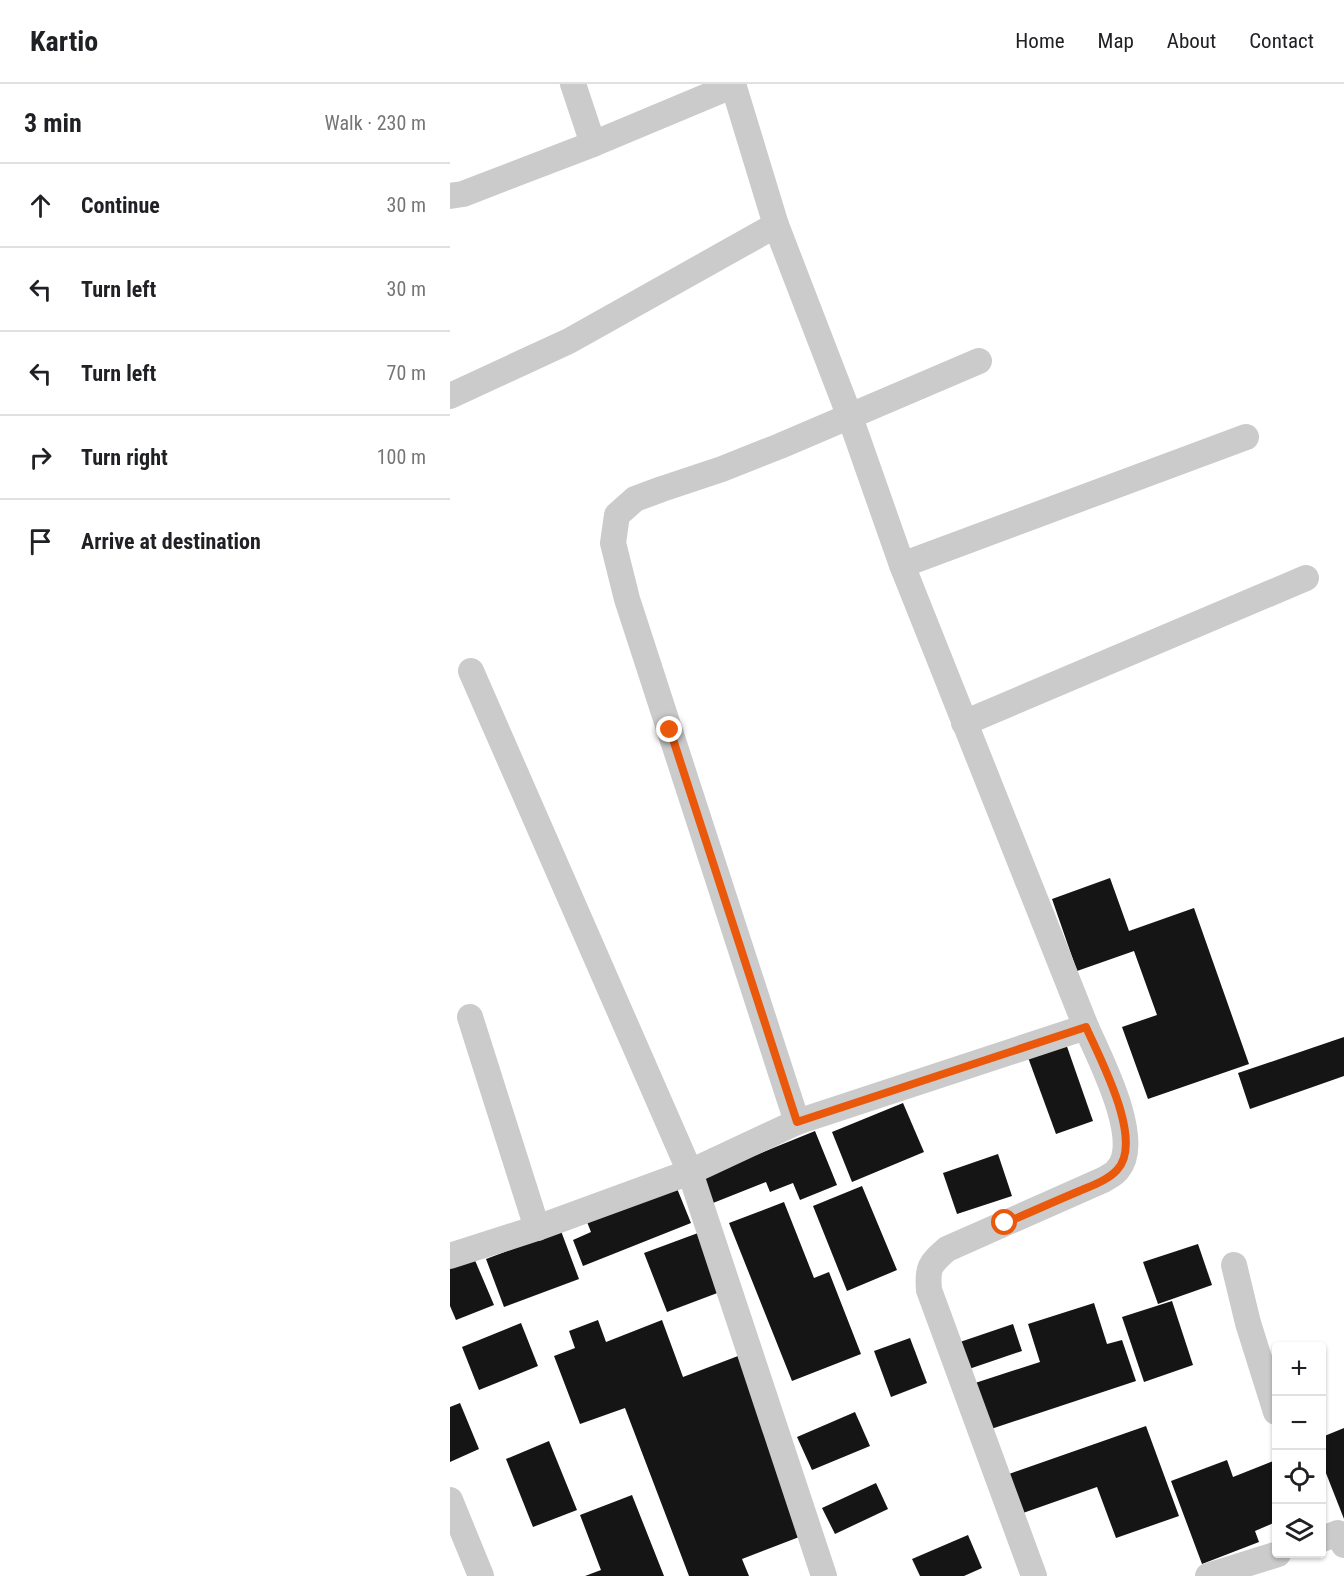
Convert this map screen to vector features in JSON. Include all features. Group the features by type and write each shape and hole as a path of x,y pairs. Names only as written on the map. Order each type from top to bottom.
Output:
{"street":[{"path":"573,84 593,144"},
{"path":"450,196 463,194 593,144 733,85 776,225 850,417 902,565 1108,1077 1124,1126 1126,1148 1118,1169 1103,1180 947,1249 931,1263 928,1274 929,1290 1034,1576"},
{"path":"450,396 569,340 776,225"},
{"path":"797,1122 627,599 613,543 617,515 635,500 722,469 979,362"},
{"path":"902,565 1246,436"},
{"path":"964,723 1306,578"},
{"path":"471,671 690,1172 824,1576"},
{"path":"470,1017 537,1228"},
{"path":"450,1256 537,1228 690,1172 797,1122 1086,1027"},
{"path":"1234,1265 1248,1323 1272,1399"},
{"path":"450,1500 481,1576"},
{"path":"1326,1538 1338,1533 1344,1545"},
{"path":"1208,1576 1272,1556"}],"building":[{"path":"1110,878 1129,931 1194,908 1249,1064 1148,1099 1122,1027 1157,1015 1134,951 1077,971 1052,899"},
{"path":"1344,1037 1344,1076 1250,1109 1238,1073"},
{"path":"1064,1038 1093,1121 1056,1134 1026,1052"},
{"path":"903,1103 924,1152 852,1182 832,1132"},
{"path":"815,1131 837,1185 800,1200 793,1183 770,1192 766,1182 713,1203 702,1177"},
{"path":"998,1154 1012,1196 957,1214 943,1173"},
{"path":"674,1181 691,1223 583,1266 573,1240 591,1232 585,1217"},
{"path":"862,1186 897,1270 847,1291 813,1206"},
{"path":"784,1202 814,1278 829,1272 861,1354 792,1381 729,1223"},
{"path":"561,1231 579,1279 504,1307 486,1259"},
{"path":"698,1233 720,1292 667,1312 644,1253"},
{"path":"1198,1244 1212,1285 1158,1304 1143,1262"},
{"path":"474,1258 494,1305 456,1320 450,1306 450,1268"},
{"path":"1172,1301 1193,1365 1144,1382 1122,1317"},
{"path":"1094,1303 1107,1344 1122,1340 1136,1381 988,1430 972,1384 1040,1362 1028,1324"},
{"path":"598,1320 606,1342 662,1320 683,1377 738,1356 807,1534 742,1559 749,1576 689,1576 625,1408 580,1424 554,1356 575,1348 569,1331"},
{"path":"521,1323 538,1366 479,1390 462,1347"},
{"path":"1013,1324 1022,1351 969,1369 960,1342"},
{"path":"910,1338 927,1383 891,1397 874,1351"},
{"path":"460,1403 479,1449 450,1462 450,1407"},
{"path":"855,1412 870,1446 812,1470 797,1437"},
{"path":"1146,1426 1179,1516 1116,1538 1097,1487 1023,1513 1009,1474"},
{"path":"1344,1428 1344,1519 1326,1473 1326,1435"},
{"path":"549,1441 577,1510 533,1527 506,1459"},
{"path":"1227,1460 1233,1477 1272,1462 1272,1524 1255,1531 1259,1542 1202,1564 1171,1481"},
{"path":"876,1483 888,1509 835,1534 822,1508"},
{"path":"632,1495 664,1576 585,1576 601,1570 580,1515"},
{"path":"968,1535 982,1568 964,1576 920,1576 912,1559"}],"route":[{"path":"670,730 797,1122 1086,1027 1118,1101 1126,1148 1123,1160 1118,1169 1103,1180 1005,1223"}]}
